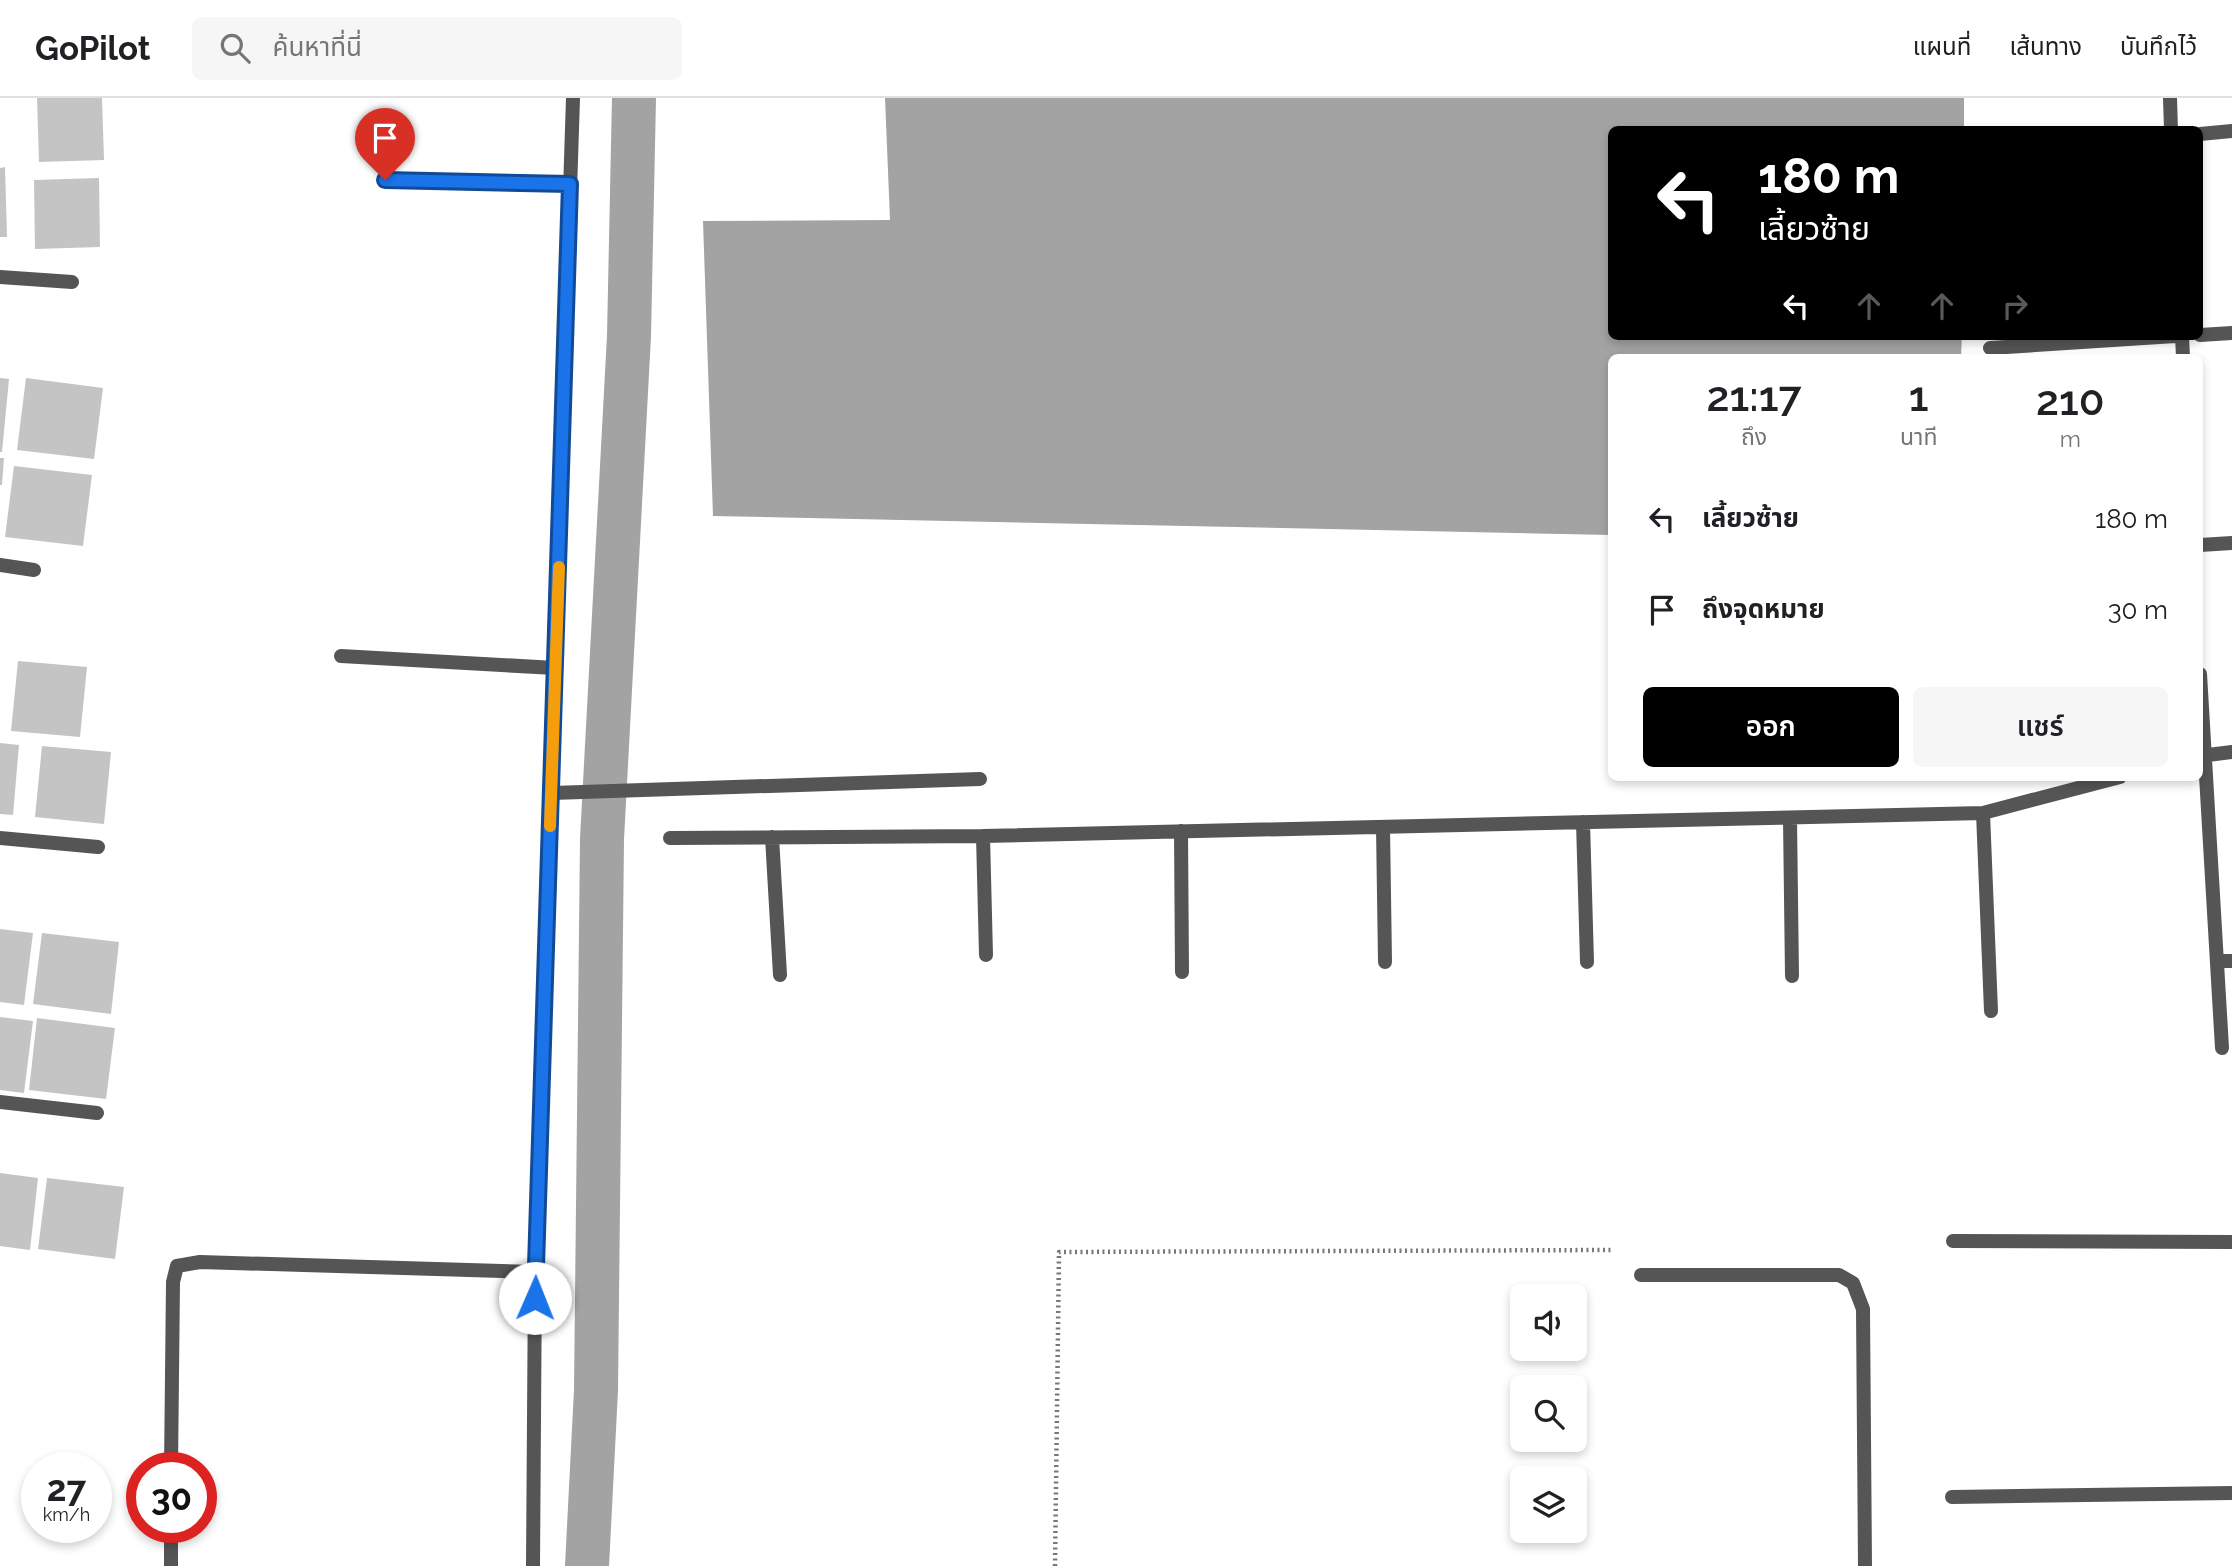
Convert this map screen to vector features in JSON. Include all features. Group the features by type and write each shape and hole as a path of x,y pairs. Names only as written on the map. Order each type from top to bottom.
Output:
{"street":[{"path":"533,1566 535,1272 573,98"},
{"path":"2170,98 2171,126"},
{"path":"2203,134 2232,131"},
{"path":"385,180 570,184"},
{"path":"0,276 72,282"},
{"path":"2203,335 2232,333"},
{"path":"1990,348 2113,340"},
{"path":"2203,545 2232,543"},
{"path":"0,565 34,570"},
{"path":"341,656 555,668"},
{"path":"2203,755 2232,752"},
{"path":"2203,764 2225,961 2222,1048"},
{"path":"552,793 980,779"},
{"path":"670,838 983,836 1983,813 2105,781"},
{"path":"1983,813 1991,1011"},
{"path":"1790,818 1792,976"},
{"path":"1583,822 1587,962"},
{"path":"1383,827 1385,962"},
{"path":"1181,831 1182,972"},
{"path":"983,836 986,955"},
{"path":"772,837 780,975"},
{"path":"0,838 98,847"},
{"path":"0,1102 97,1113"},
{"path":"1953,1241 2232,1242"},
{"path":"172,1452 173,1282 177,1266 200,1262 535,1272"},
{"path":"1641,1275 1839,1275 1853,1283 1863,1309 1865,1566"},
{"path":"1952,1497 2232,1493"},
{"path":"171,1543 171,1566"}],"path":[{"path":"1055,1566 1059,1252 1611,1250"}],"shaded area":[{"path":"885,98 1964,98 1964,126 1608,126 1608,340 1962,340 1961,354 1608,354 1608,535 713,516 703,221 890,220"}],"building":[{"path":"37,98 102,98 104,160 39,162"},
{"path":"5,167 7,237 0,237 0,168"},
{"path":"99,178 100,247 35,249 34,180"},
{"path":"0,378 9,379 2,452 0,452"},
{"path":"26,378 103,388 94,459 17,450"},
{"path":"0,458 4,458 2,485 0,485"},
{"path":"14,466 92,475 83,546 5,537"},
{"path":"18,661 87,667 80,737 11,731"},
{"path":"0,743 19,745 13,815 0,814"},
{"path":"42,746 111,752 104,824 35,817"},
{"path":"0,929 33,933 24,1005 0,1002"},
{"path":"42,933 119,942 111,1014 33,1004"},
{"path":"0,1017 33,1021 24,1093 0,1090"},
{"path":"37,1018 115,1028 106,1099 29,1090"},
{"path":"0,1173 38,1178 30,1250 0,1246"},
{"path":"47,1178 124,1187 115,1259 38,1249"}],"waterway":[{"path":"587,1566 596,1390 602,839 629,336 634,98"}],"slow traffic":[{"path":"550,826 559,567"}],"route":[{"path":"385,180 570,184 535,1298"}]}
